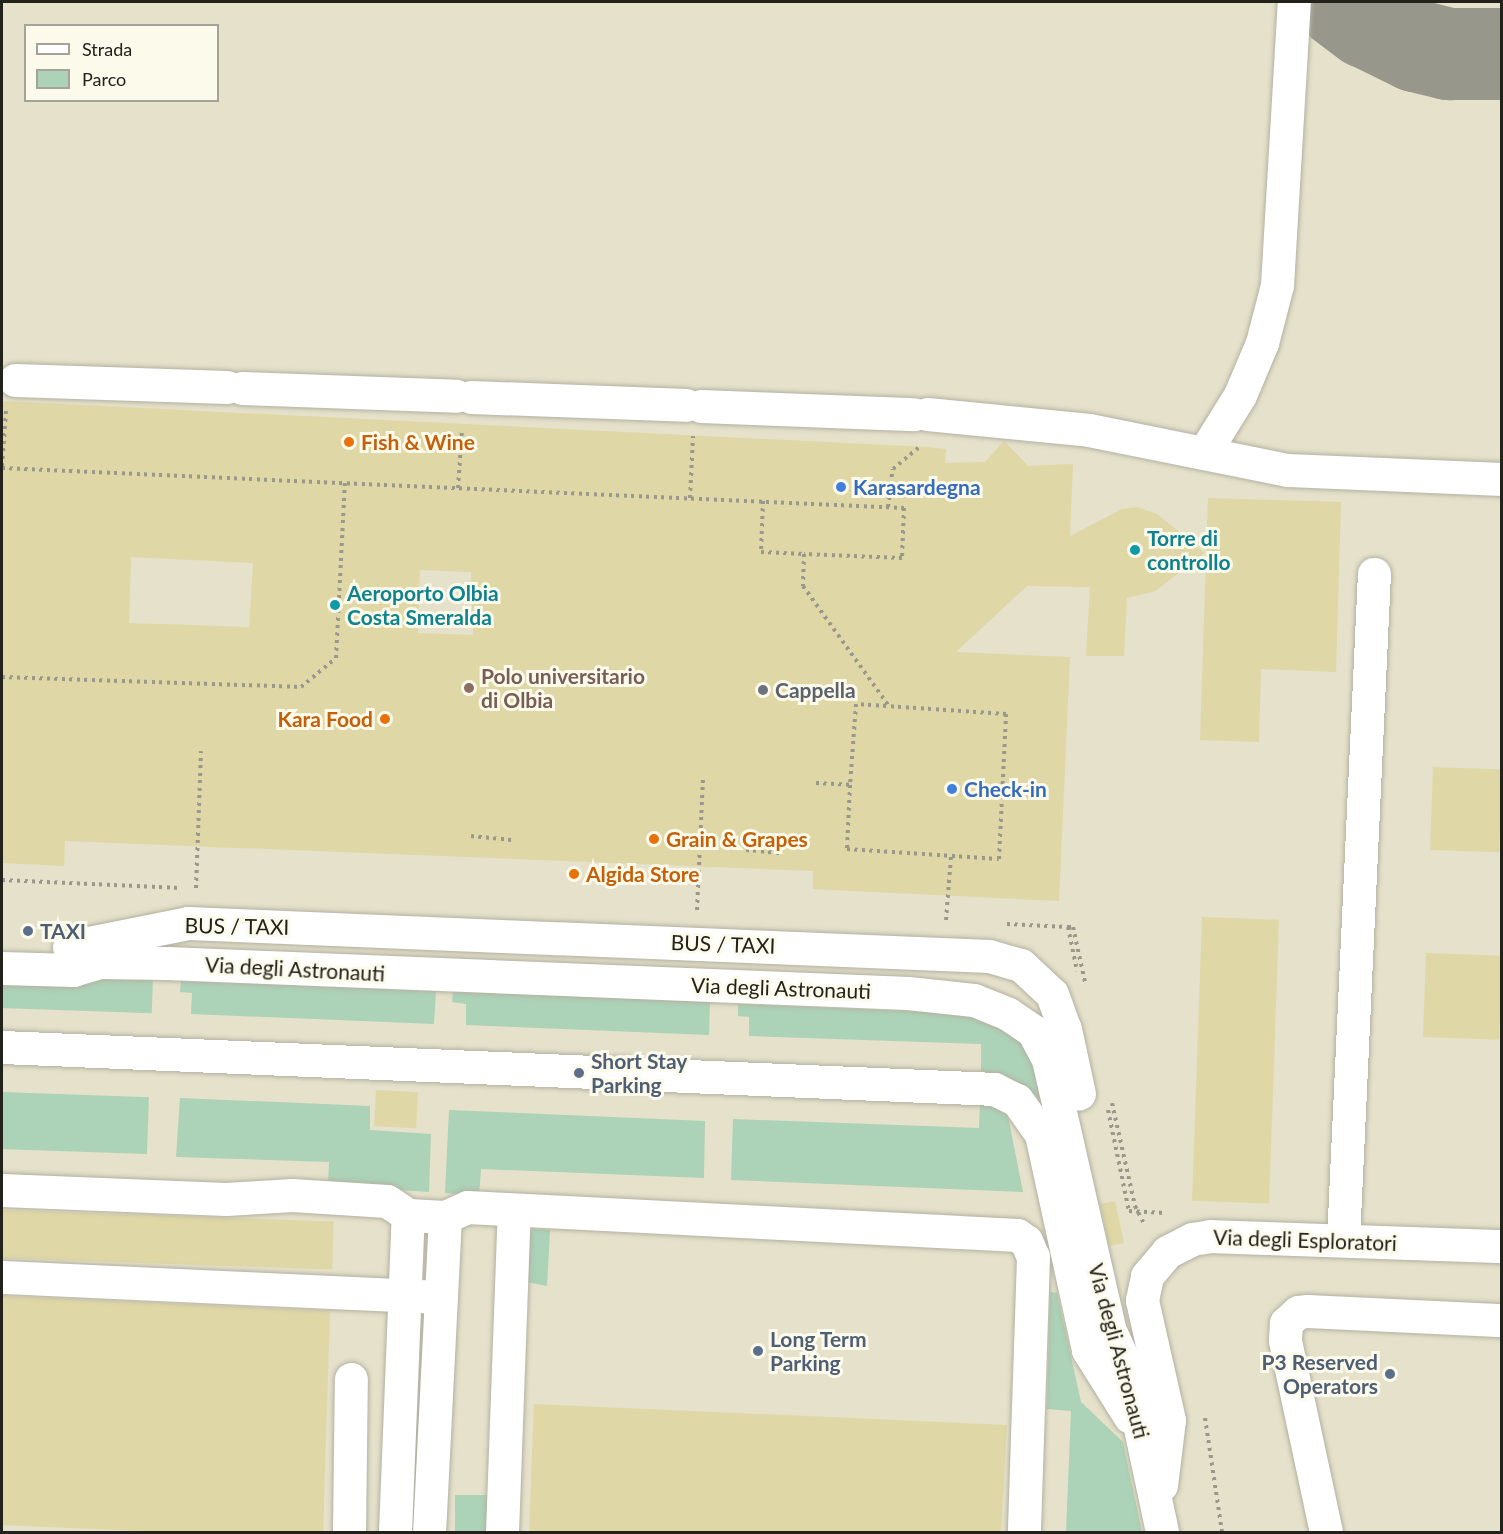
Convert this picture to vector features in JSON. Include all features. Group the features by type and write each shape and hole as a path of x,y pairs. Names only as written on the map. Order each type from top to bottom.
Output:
{"street":[{"path":"1204,453 1239,395 1263,343 1277,285 1294,2"},
{"path":"11,391 234,388 463,406 694,416 920,414 1089,430 1288,470 1502,479"},
{"path":"1343,1240 1374,574"},
{"name":"BUS / TAXI","path":"2,946 53,950 188,923 1006,959 1039,979 1052,994 1065,1029 1128,1324 1127,1367"},
{"name":"Via degli Astronauti","path":"2,968 73,970 99,962 166,963 908,993 975,1000 1022,1022 1043,1044 1110,1331 1127,1367 1160,1521"},
{"path":"2,1047 994,1089 1017,1100 1041,1134 1088,1350 1142,1436"},
{"path":"2,1190 226,1199 292,1195 387,1201 408,1215 445,1217 467,1207 1017,1235 1026,1241 1033,1257 1024,1533"},
{"path":"502,1533 514,1210"},
{"path":"395,1533 408,1215"},
{"path":"429,1533 445,1217"},
{"name":"Via degli Esploratori","path":"1160,1521 1169,1420 1142,1300 1147,1276 1155,1263 1178,1245 1210,1236 1502,1246"},
{"path":"2,1277 441,1297"},
{"path":"1326,1533 1284,1340 1286,1323 1298,1312 1308,1311 1502,1320"},
{"path":"350,1533 351,1379"}],"path":[{"path":"11,391 2,468 904,507 902,558 761,552 763,501"},
{"path":"458,488 463,406"},
{"path":"690,498 694,416"},
{"path":"888,507 893,469 919,447"},
{"path":"2,676 301,687 336,658 345,483"},
{"path":"804,554 803,586 889,706"},
{"path":"856,704 1006,714 999,859 847,849 850,785 856,704"},
{"path":"196,888 201,751"},
{"path":"697,910 703,776"},
{"path":"816,783 850,785"},
{"path":"471,836 512,840"},
{"path":"746,850 782,853"},
{"path":"946,921 951,856"}],"shaded area":[{"path":"2,2 1501,2 1501,1532 2,1532"}],"green space":[{"path":"2,974 153,979 152,1013 2,1008"},
{"path":"181,981 436,991 434,1024 191,1014 192,993 180,992"},
{"path":"453,991 710,1002 709,1035 466,1025 466,1004 452,1002"},
{"path":"738,1004 983,1014 1030,1046 1040,1099 1007,1076 981,1071 981,1044 749,1036 749,1017 738,1016"},
{"path":"2,1092 149,1097 147,1154 2,1149"},
{"path":"180,1098 370,1106 370,1130 431,1134 429,1192 328,1185 329,1162 176,1157"},
{"path":"980,1101 998,1107 1008,1116 1023,1192 731,1180 733,1119 979,1128"},
{"path":"449,1110 705,1121 704,1178 481,1169 479,1196 445,1193"},
{"path":"534,1229 550,1230 547,1286 526,1282 528,1232"},
{"path":"1050,1292 1057,1293 1081,1402 1123,1442 1142,1532 1066,1532 1071,1411 1047,1409"},
{"path":"455,1495 487,1495 487,1532 455,1532"}],"building":[{"name":"Aeroporto Olbia Costa Smeralda","path":"2,401 926,447 946,449 945,463 985,462 1004,441 1028,466 1073,464 1070,536 1122,509 1137,507 1157,514 1205,553 1155,591 1127,598 1124,656 1086,656 1090,587 1027,586 956,652 1070,657 1059,901 813,889 813,871 65,841 64,866 2,863","holes":["131,557 253,563 249,627 129,623","420,570 471,572 473,635 418,633"]},
{"path":"1208,498 1341,502 1336,672 1261,669 1259,742 1200,740"},
{"path":"1433,767 1502,769 1499,852 1430,850"},
{"path":"1202,917 1279,920 1269,1204 1192,1201"},
{"path":"1426,953 1502,956 1499,1040 1423,1037"},
{"path":"376,1090 418,1092 416,1128 374,1126"},
{"path":"1115,1201 1124,1243 1109,1246 1100,1204"},
{"path":"2,1210 334,1222 332,1270 2,1258"},
{"path":"2,1296 330,1311 323,1533 186,1533 2,1525"},
{"path":"534,1404 1007,1425 1001,1533 529,1533"}],"taxiway":[{"path":"1340,2 1367,22 1416,46 1449,54 1502,54"}],"place":[{"name":"Fish & Wine","path":"349,442"},
{"name":"Karasardegna","path":"841,487"},
{"name":"Torre di controllo","path":"1135,550"},
{"name":"Aeroporto Olbia Costa Smeralda","path":"335,605"},
{"name":"Polo universitario di Olbia","path":"469,688"},
{"name":"Cappella","path":"763,690"},
{"name":"Kara Food","path":"385,719"},
{"name":"Check-in","path":"952,789"},
{"name":"Grain & Grapes","path":"654,839"},
{"name":"Algida Store","path":"574,874"},
{"name":"TAXI","path":"28,931"},
{"name":"Short Stay Parking","path":"579,1073"},
{"name":"Long Term Parking","path":"758,1351"},
{"name":"P3 Reserved Operators","path":"1390,1374"}]}
